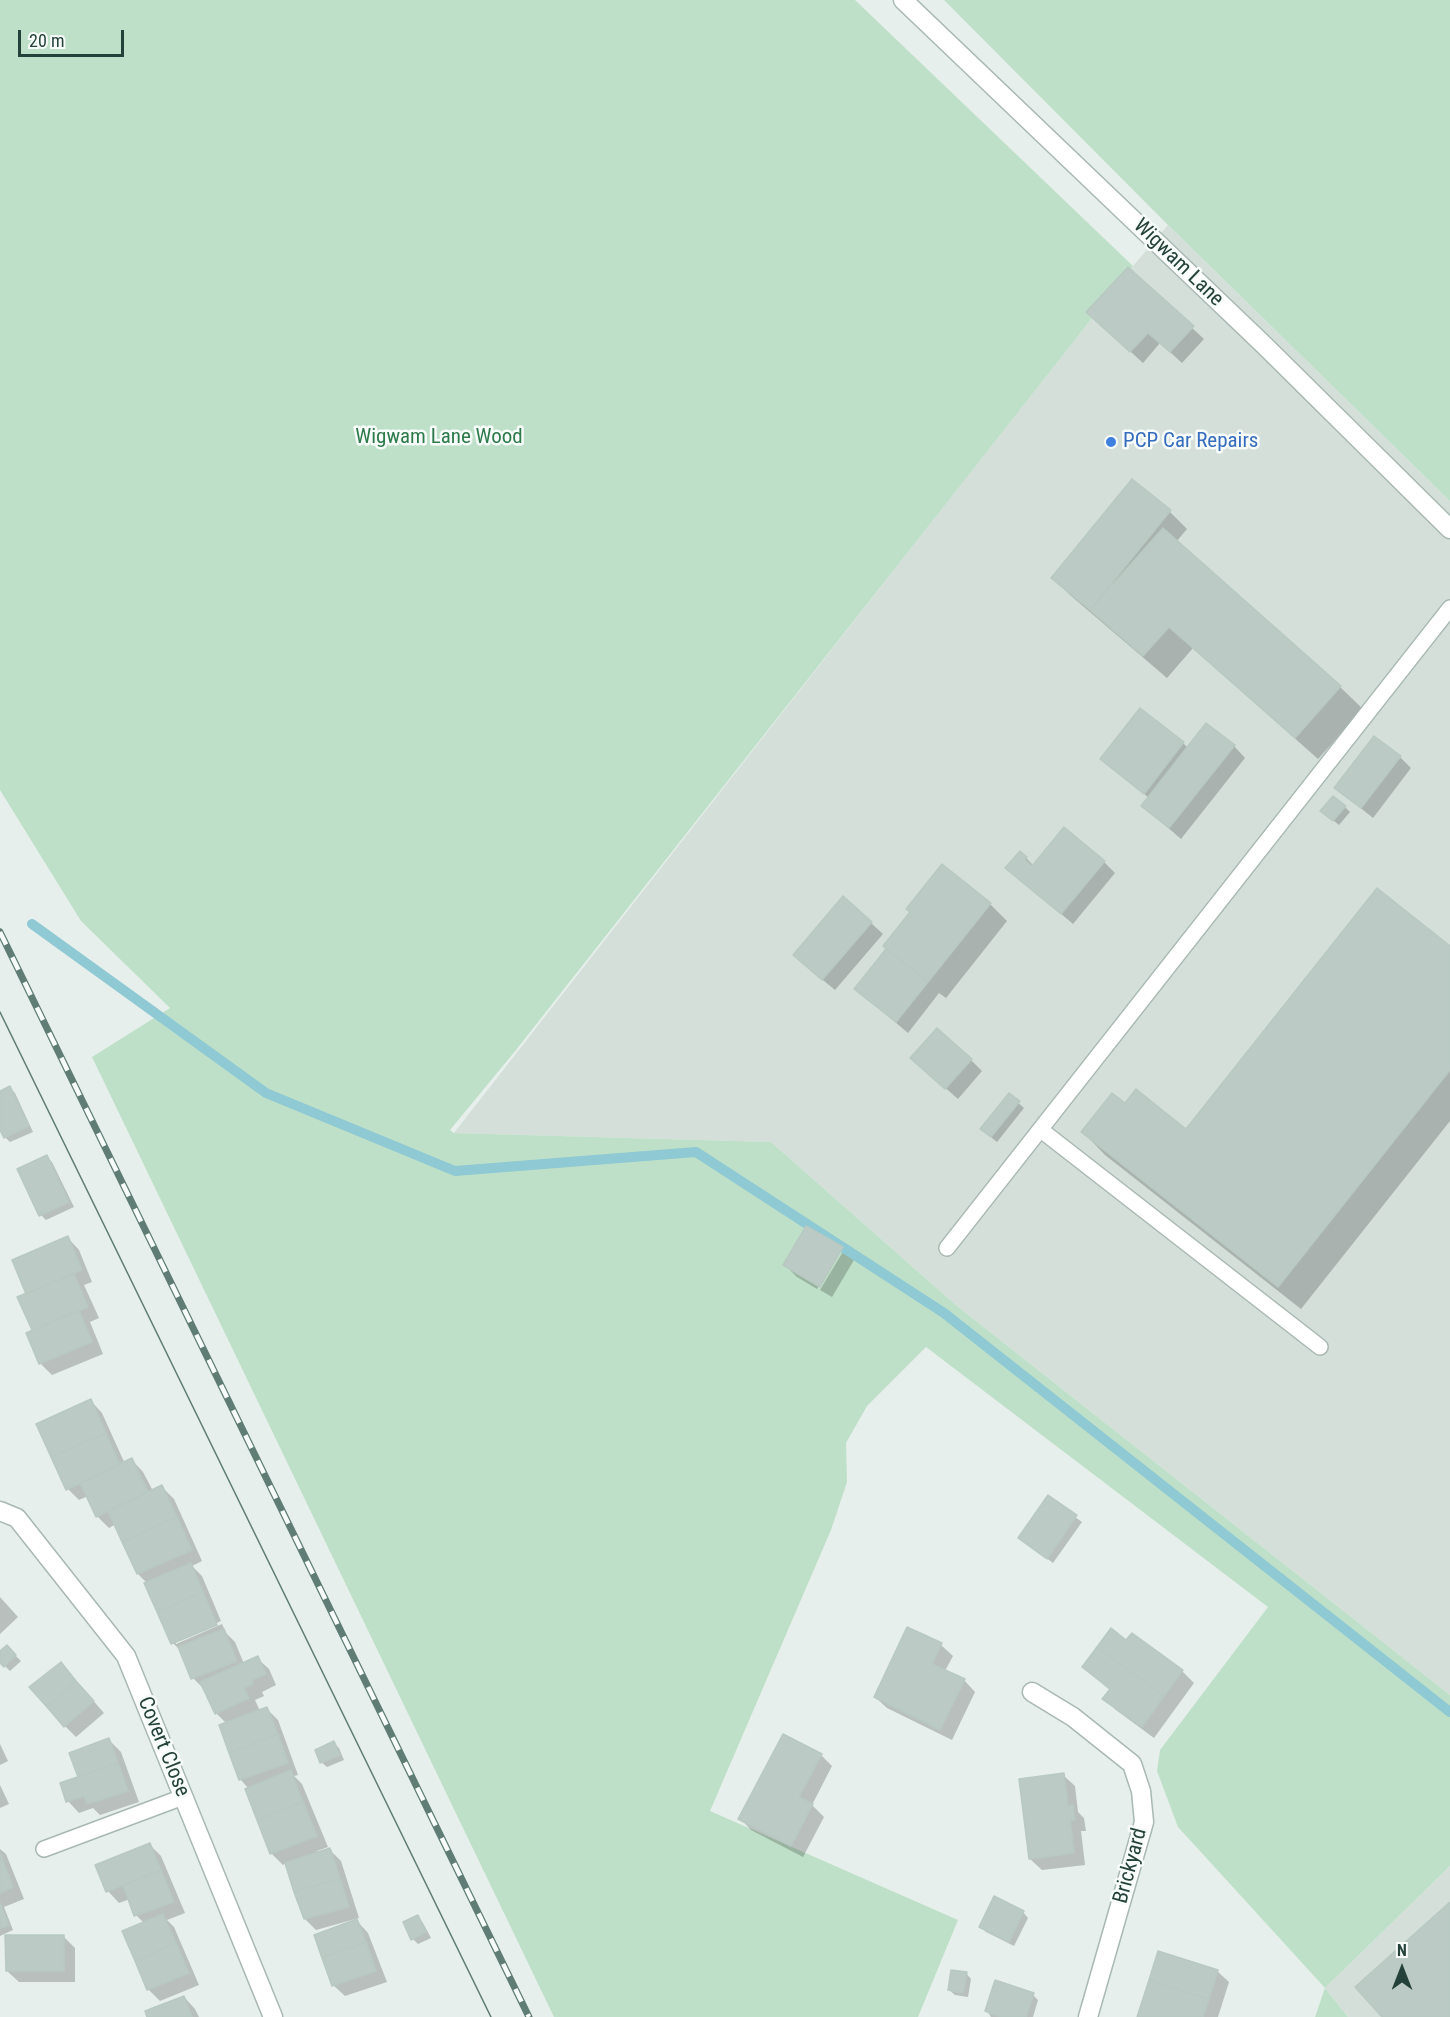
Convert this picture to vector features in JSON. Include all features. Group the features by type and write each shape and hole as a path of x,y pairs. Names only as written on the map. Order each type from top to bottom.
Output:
{"street":[{"name":"Wigwam Lane","path":"903,0 1264,345 1450,529"},
{"name":"Covert Close","path":"0,1511 17,1518 126,1656 273,2017"},
{"name":"Brickyard","path":"1032,1692 1073,1717 1132,1764 1141,1791 1144,1822 1088,2017"}],"lane":[{"path":"947,1248 1450,608"},
{"path":"1041,1130 1320,1347"},
{"path":"44,1849 183,1797"}],"shaded area":[{"path":"1168,225 1450,501 1450,1695 957,1306 771,1142 454,1133 957,489"},
{"path":"1450,1866 1450,2017 1348,2017 1325,1988"}],"green space":[{"name":"Wigwam Lane Wood","path":"0,0 855,0 1133,266 516,1050 450,1130 454,1133 771,1142 957,1306 1450,1695 1450,1866 1325,1988 1178,1827 1157,1771 1160,1750 1268,1607 926,1347 867,1406 846,1443 847,1482 831,1530 710,1811 958,1920 918,2017 554,2017 92,1057 170,1008 81,921 0,790"},
{"path":"944,0 1450,0 1450,501 1168,225"},
{"path":"1325,1988 1348,2017 1315,2017"}],"building":[{"path":"1128,267 1194,326 1170,352 1148,333 1130,352 1086,312"},
{"path":"1132,479 1171,510 1090,610 1051,578"},
{"path":"1163,528 1341,686 1295,738 1169,627 1143,656 1090,610"},
{"path":"1140,708 1184,742 1144,794 1100,759"},
{"path":"1206,723 1235,745 1169,828 1141,806"},
{"path":"1374,736 1401,756 1361,808 1334,788"},
{"path":"1333,796 1346,806 1333,821 1320,811"},
{"path":"1064,827 1105,861 1061,914 1005,868 1020,851 1032,866"},
{"path":"942,864 991,903 928,982 883,946 910,912 906,909"},
{"path":"1377,888 1450,946 1450,1070 1278,1287 1081,1132 1112,1093 1125,1103 1136,1089 1186,1129"},
{"path":"843,896 872,922 822,980 793,955"},
{"path":"886,949 928,982 896,1022 854,989"},
{"path":"937,1028 972,1059 945,1089 910,1058"},
{"path":"10,1086 29,1126 4,1138 0,1130 0,1091"},
{"path":"1009,1093 1020,1101 991,1137 980,1129"},
{"path":"47,1155 69,1202 39,1216 17,1169"},
{"path":"806,1226 843,1247 820,1287 783,1265"},
{"path":"68,1236 82,1270 26,1294 12,1260"},
{"path":"74,1274 88,1307 32,1330 17,1297"},
{"path":"79,1310 92,1342 39,1364 26,1333"},
{"path":"91,1399 106,1433 51,1457 36,1424"},
{"path":"106,1433 120,1465 66,1490 51,1457"},
{"path":"132,1458 148,1492 96,1517 80,1483"},
{"path":"162,1485 177,1517 122,1542 108,1511"},
{"path":"1048,1495 1077,1515 1047,1559 1018,1538"},
{"path":"177,1517 192,1550 137,1574 122,1542"},
{"path":"191,1563 203,1592 157,1612 144,1583"},
{"path":"203,1592 217,1625 171,1644 157,1612"},
{"path":"907,1627 942,1643 932,1664 965,1679 940,1730 874,1697"},
{"path":"1111,1628 1126,1640 1132,1633 1183,1670 1164,1696 1097,1647"},
{"path":"224,1629 237,1661 191,1679 178,1647"},
{"path":"7,1645 16,1655 4,1667 0,1663 0,1651"},
{"path":"1097,1647 1164,1696 1142,1727 1102,1699 1110,1689 1082,1667"},
{"path":"258,1656 266,1674 252,1680 253,1684 244,1688 249,1698 215,1714 200,1682"},
{"path":"61,1662 76,1681 47,1707 29,1687"},
{"path":"76,1681 94,1701 64,1727 47,1707"},
{"path":"267,1707 278,1734 229,1753 219,1725"},
{"path":"278,1734 288,1763 239,1780 229,1753"},
{"path":"783,1734 822,1754 799,1797 813,1804 791,1846 738,1819"},
{"path":"109,1738 118,1763 78,1777 69,1753"},
{"path":"334,1741 340,1755 320,1763 315,1750"},
{"path":"118,1763 128,1791 87,1804 84,1796 66,1802 60,1783"},
{"path":"291,1770 303,1802 257,1820 245,1789"},
{"path":"1064,1773 1068,1806 1073,1805 1075,1820 1070,1820 1074,1853 1029,1859 1019,1779"},
{"path":"303,1802 317,1836 270,1854 257,1820"},
{"path":"150,1843 161,1870 106,1892 95,1865"},
{"path":"330,1848 340,1878 294,1892 285,1863"},
{"path":"0,1854 13,1887 0,1893"},
{"path":"161,1870 174,1902 134,1916 123,1885"},
{"path":"340,1878 349,1907 304,1919 294,1892"},
{"path":"994,1896 1024,1911 1009,1942 979,1927"},
{"path":"1450,1902 1450,2017 1382,2017 1355,1987"},
{"path":"0,1903 9,1925 0,1928"},
{"path":"163,1914 176,1943 135,1961 122,1931"},
{"path":"418,1915 426,1932 411,1940 403,1922"},
{"path":"357,1919 366,1942 322,1958 314,1935"},
{"path":"5,1935 64,1935 64,1971 6,1971"},
{"path":"366,1942 376,1971 332,1986 322,1958"},
{"path":"176,1943 189,1973 147,1990 135,1961"},
{"path":"1158,1951 1218,1970 1209,1999 1149,1980"},
{"path":"951,1970 967,1972 963,1993 948,1990"},
{"path":"995,1980 1034,1993 1026,2017 1001,2017 985,2011"},
{"path":"1149,1980 1209,1999 1203,2017 1137,2017"},
{"path":"184,1996 192,2017 147,2017 145,2011"}],"waterway":[{"path":"32,924 266,1093 455,1171 696,1152 944,1313 1450,1712"}],"tram line":[{"path":"0,1012 491,2017"}],"railway":[{"path":"0,932 529,2017"}],"place":[{"name":"PCP Car Repairs","path":"1111,442"}]}
